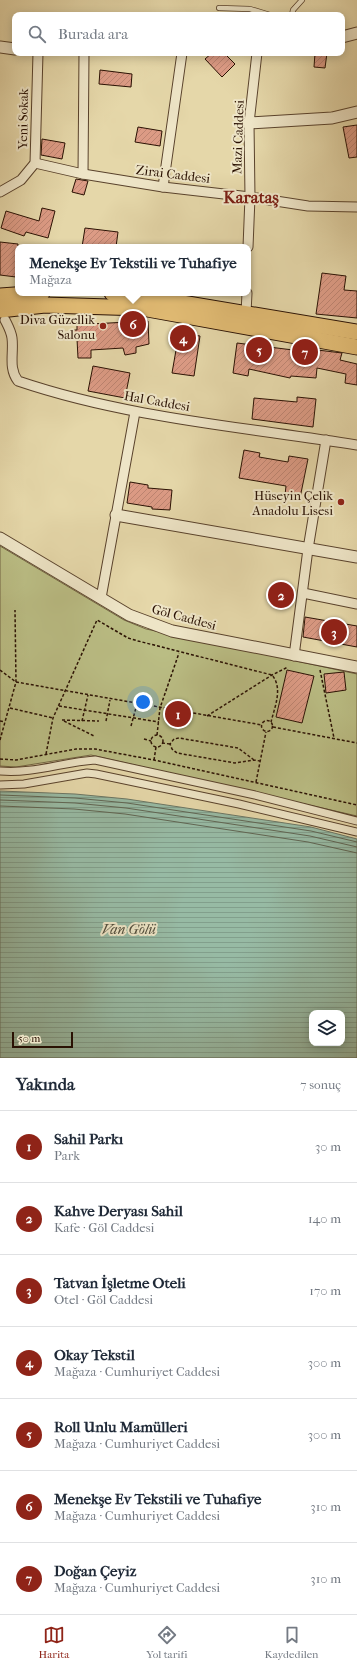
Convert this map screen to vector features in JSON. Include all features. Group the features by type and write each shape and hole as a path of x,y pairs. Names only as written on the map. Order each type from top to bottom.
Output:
{"highway":[{"path":"0,296 15,295"},
{"path":"138,296 357,332"},
{"path":"2,318 45,305 142,308 357,347"}],"street":[{"path":"0,47 12,49"},
{"name":"Yeni Sokak","path":"0,192 20,180 35,164 38,56"},
{"path":"83,174 84,56"},
{"path":"163,187 182,56"},
{"name":"Mazi Caddesi","path":"248,244 250,197 249,123 257,56"},
{"path":"249,123 332,118 357,112"},
{"name":"Zirai Caddesi","path":"35,164 83,174 163,187 250,197 308,206 357,207"},
{"path":"246,296 246,314"},
{"name":"Hal Caddesi","path":"2,318 12,338 12,370 18,381 44,390 135,412 357,445"},
{"path":"101,598 135,412"},
{"path":"294,656 308,549 326,440"},
{"path":"116,515 357,557"},
{"name":"Göl Caddesi","path":"0,538 129,615 172,631 294,656 357,667"},
{"path":"303,593 357,604"},
{"path":"0,771 27,771 95,760 255,795 357,821"},
{"path":"0,785 24,784 87,773 96,774 239,804 357,832"}],"lane":[{"path":"293,12 302,0"},
{"path":"219,8 250,9 260,12"}],"path":[{"path":"0,740 16,682 15,610"},
{"path":"46,754 53,718 97,620 128,638 272,675 278,683 271,722 273,727"},
{"path":"162,743 162,739 158,736 160,708 179,652"},
{"path":"318,660 334,738"},
{"path":"207,716 272,675 288,667"},
{"path":"0,670 16,682 65,692 262,725"},
{"path":"82,721 88,695"},
{"path":"106,721 110,699"},
{"path":"131,726 137,704"},
{"path":"59,706 159,722"},
{"path":"10,708 53,718"},
{"path":"94,736 62,720 99,721"},
{"path":"0,721 5,722"},
{"path":"262,725 266,721 271,722"},
{"path":"262,725 263,730 266,732"},
{"path":"273,727 357,742"},
{"path":"266,732 271,730 273,727"},
{"path":"256,782 266,732"},
{"path":"151,741 154,736 158,736"},
{"path":"170,744 174,739 179,738 238,748 254,760"},
{"path":"144,739 151,741 152,745 156,747"},
{"path":"156,747 160,746 162,743 170,744"},
{"path":"170,744 172,749 177,753 235,762 254,760 260,761"},
{"path":"154,760 156,747"}],"green space":[{"path":"0,546 124,620 146,629 357,674 357,816 91,755 16,767 0,766"}],"water":[{"name":"Van Gölü","path":"0,791 75,794 127,799 311,827 357,839 357,1058 0,1058"}],"building":[{"path":"208,56 227,56 235,64 222,77 205,59"},
{"path":"315,56 327,56 325,68 314,67"},
{"path":"100,70 132,74 131,87 99,84"},
{"path":"357,125 357,157 349,158 343,127"},
{"path":"138,127 162,131 160,146 135,142"},
{"path":"42,139 65,143 62,159 41,155"},
{"path":"76,179 88,181 84,195 72,192"},
{"path":"42,208 55,211 48,238 26,232 24,236 1,228 6,211 39,221"},
{"path":"85,228 118,232 116,244 82,244"},
{"path":"0,242 18,244 15,244 15,277 0,275"},
{"path":"322,273 346,276 344,290 357,291 357,318 316,314"},
{"path":"148,321 149,344 136,347 136,353 125,355 123,348 91,350 91,358 78,358 77,339 71,340 71,330 77,330 77,322 89,322 90,324"},
{"path":"179,333 200,336 194,376 172,373"},
{"path":"237,343 301,351 301,348 342,353 340,360 357,364 357,385 345,383 346,374 317,368 316,378 291,376 290,378 249,369 248,376 233,373"},
{"path":"93,366 130,373 125,398 88,391"},
{"path":"297,397 316,399 313,427 252,419 254,398 297,402"},
{"path":"244,450 260,453 259,457 288,462 289,456 308,459 300,498 285,495 286,486 239,478"},
{"path":"130,482 148,485 148,488 172,490 170,510 152,509 152,507 127,503"},
{"path":"305,617 357,626 357,647 303,637"},
{"path":"287,670 314,676 302,723 276,717"},
{"path":"344,672 346,690 326,693 324,674"}],"place":[{"name":"Menekşe Ev Tekstili ve Tuhafiye","path":"133,324"},
{"name":"Diva Güzellik Salonu","path":"103,326"},
{"name":"Okay Tekstil","path":"183,338"},
{"name":"Roll Unlu Mamülleri","path":"259,350"},
{"name":"Doğan Çeyiz","path":"305,352"},
{"name":"Hüseyin Çelik Anadolu Lisesi","path":"341,502"},
{"name":"Kahve Deryası Sahil","path":"281,595"},
{"name":"Tatvan İşletme Oteli","path":"334,632"},
{"name":"Sahil Parkı","path":"178,714"}],"district":[{"name":"Karataş","path":"251,197"}]}
